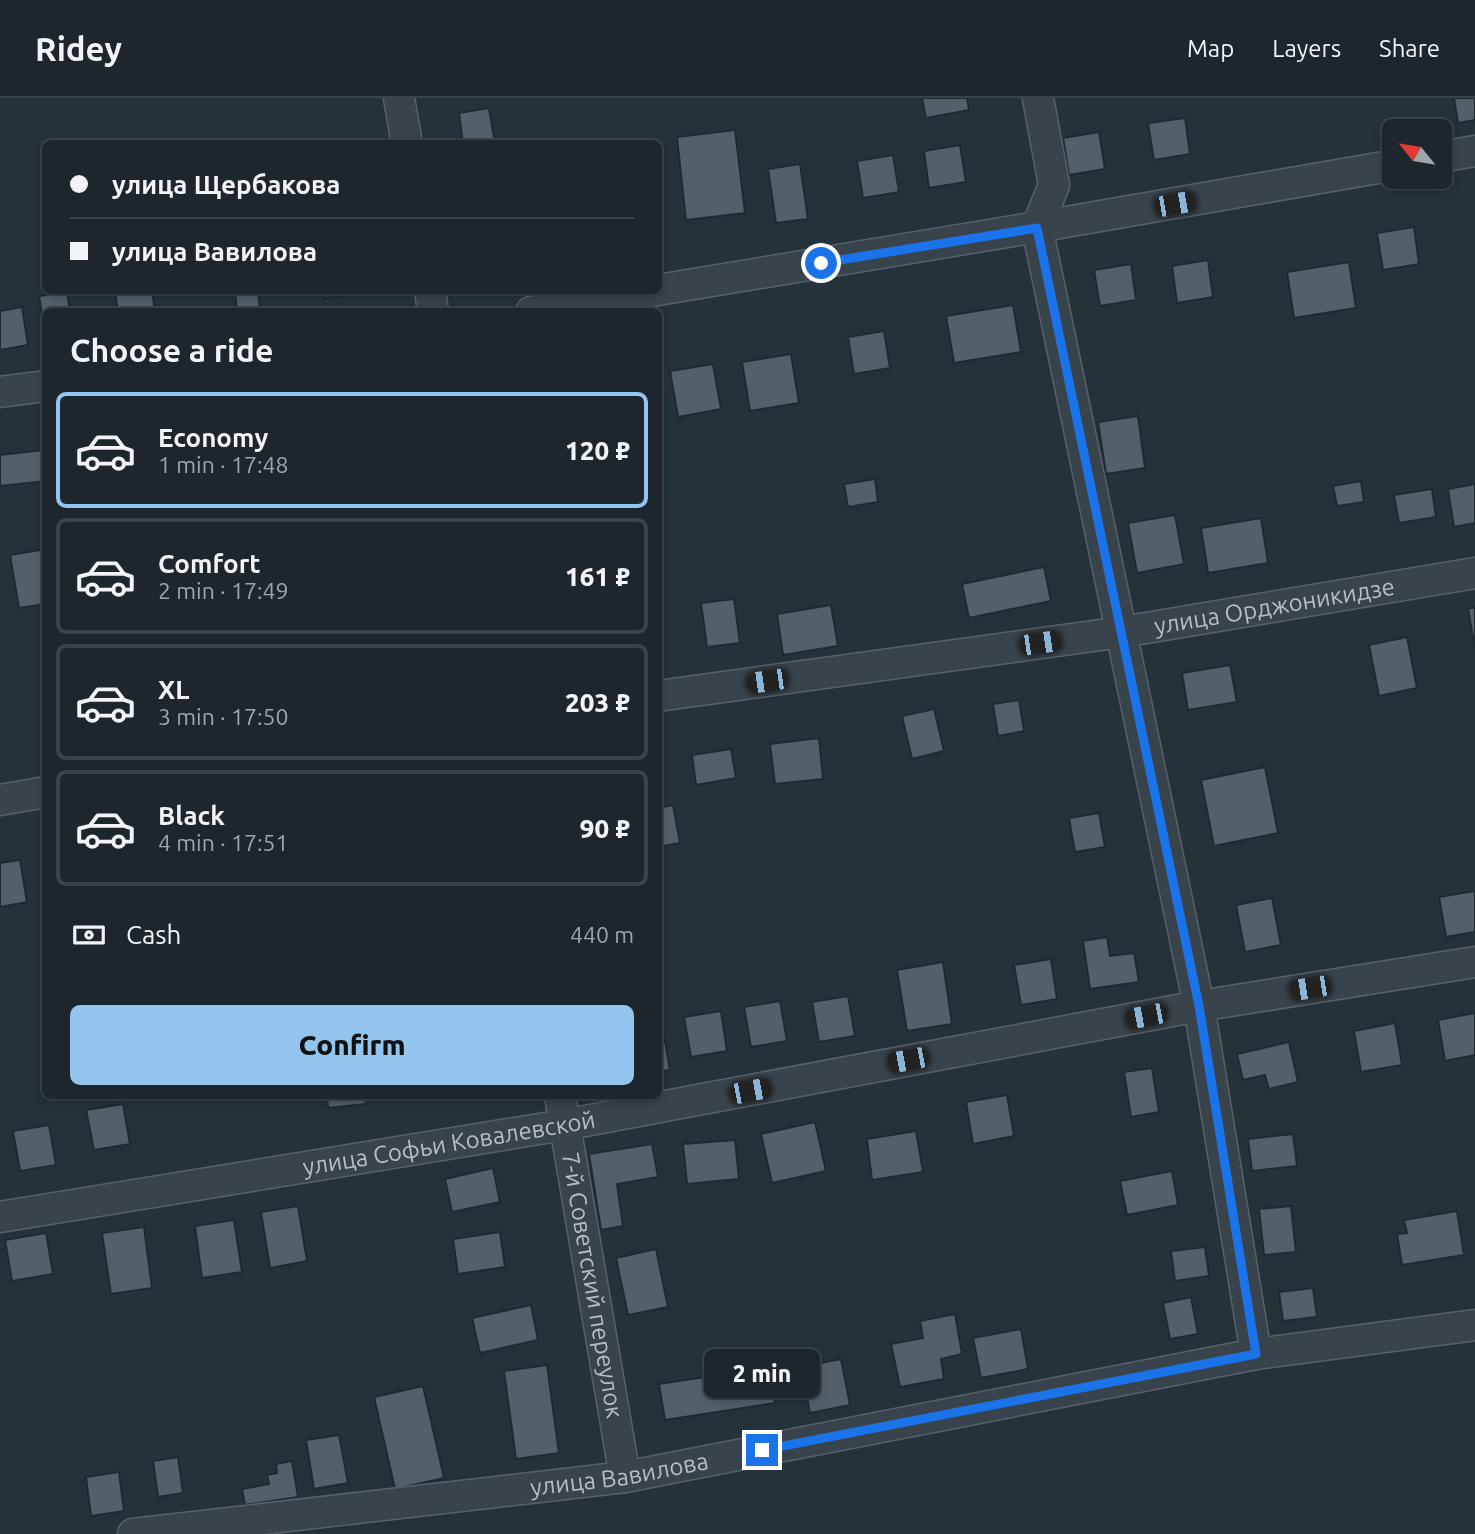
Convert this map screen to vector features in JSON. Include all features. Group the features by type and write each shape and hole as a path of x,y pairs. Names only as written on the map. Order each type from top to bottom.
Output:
{"street":[{"path":"399,98 406,140"},
{"path":"1038,98 1054,185 1037,228 1199,1006 1256,1354"},
{"path":"1452,155 1475,151"},
{"path":"662,289 1037,228 1382,167"},
{"path":"554,308 635,294"},
{"path":"0,392 42,387"},
{"name":"улица Орджоникидзе","path":"662,695 1122,632 1475,573"},
{"path":"0,800 42,793"},
{"name":"улица Софьи Ковалевской","path":"0,1217 564,1125 1199,1006 1475,962"},
{"name":"7-й Советский переулок","path":"560,1099 625,1476"},
{"name":"улица Вавилова","path":"133,1534 625,1476 1256,1354 1475,1325"}],"building":[{"path":"922,98 967,98 969,110 926,118"},
{"path":"1454,98 1475,98 1475,120 1458,123"},
{"path":"489,108 494,140 462,140 459,113"},
{"path":"1185,118 1190,154 1154,160 1148,123"},
{"path":"735,130 745,213 686,220 677,137"},
{"path":"1099,132 1105,169 1069,175 1063,138"},
{"path":"960,145 966,182 929,188 924,151"},
{"path":"893,155 899,192 863,198 857,161"},
{"path":"800,164 808,219 776,223 768,169"},
{"path":"1414,227 1419,264 1383,270 1377,233"},
{"path":"1208,260 1213,297 1177,303 1172,266"},
{"path":"1349,262 1356,308 1294,318 1287,272"},
{"path":"1131,264 1136,300 1100,306 1094,270"},
{"path":"67,294 69,308 42,308 42,314 39,296"},
{"path":"116,294 153,294 154,308 117,308"},
{"path":"235,294 258,294 260,308 237,308"},
{"path":"324,294 353,294 325,298"},
{"path":"1013,305 1021,352 954,363 946,316"},
{"path":"22,307 28,345 0,350 0,311"},
{"path":"884,331 890,368 854,374 848,337"},
{"path":"791,354 799,403 750,411 742,362"},
{"path":"713,364 721,409 678,417 670,371"},
{"path":"1138,416 1145,468 1106,474 1098,422"},
{"path":"42,450 42,481 0,486 0,455"},
{"path":"875,479 878,502 848,507 844,484"},
{"path":"1361,481 1364,502 1337,506 1333,486"},
{"path":"1475,484 1475,523 1454,527 1448,489"},
{"path":"1432,489 1436,517 1399,523 1394,495"},
{"path":"1175,515 1184,564 1137,573 1128,523"},
{"path":"1261,518 1268,563 1208,573 1201,528"},
{"path":"42,550 42,605 19,608 10,555"},
{"path":"1044,567 1051,601 969,618 962,584"},
{"path":"734,599 740,643 707,647 701,603"},
{"path":"831,605 838,646 783,655 777,614"},
{"path":"1475,607 1475,649 1468,609"},
{"path":"1407,637 1417,688 1379,696 1369,645"},
{"path":"1230,665 1237,702 1188,710 1182,673"},
{"path":"1019,700 1024,731 998,736 993,704"},
{"path":"934,709 944,751 912,759 902,716"},
{"path":"819,738 823,779 775,784 770,744"},
{"path":"731,749 736,778 696,785 692,755"},
{"path":"1265,767 1278,833 1214,846 1201,780"},
{"path":"673,805 680,843 662,846 662,807"},
{"path":"1099,813 1105,847 1075,852 1069,818"},
{"path":"20,860 27,902 0,907 0,863"},
{"path":"1475,891 1475,932 1446,937 1439,897"},
{"path":"1272,898 1281,945 1245,952 1236,905"},
{"path":"1107,937 1110,956 1134,953 1139,982 1090,989 1083,941"},
{"path":"1051,959 1057,999 1021,1005 1014,965"},
{"path":"943,962 952,1024 907,1031 897,970"},
{"path":"848,996 855,1036 819,1042 812,1002"},
{"path":"780,1001 787,1041 751,1047 744,1007"},
{"path":"721,1011 727,1051 691,1057 684,1017"},
{"path":"1475,1013 1475,1055 1445,1061 1438,1020"},
{"path":"1395,1023 1402,1065 1361,1072 1354,1031"},
{"path":"662,1024 670,1070 662,1071"},
{"path":"1289,1042 1298,1082 1269,1089 1265,1075 1243,1080 1237,1054"},
{"path":"1152,1068 1159,1112 1131,1117 1124,1072"},
{"path":"1007,1095 1014,1136 973,1144 966,1102"},
{"path":"327,1099 365,1099 366,1104 328,1108"},
{"path":"123,1104 130,1144 94,1150 86,1110"},
{"path":"815,1122 826,1171 772,1183 761,1134"},
{"path":"49,1125 56,1165 20,1171 13,1131"},
{"path":"916,1131 923,1172 872,1180 867,1139"},
{"path":"1293,1134 1297,1166 1252,1171 1248,1139"},
{"path":"735,1140 739,1179 687,1184 683,1144"},
{"path":"652,1144 658,1177 617,1184 623,1226 601,1230 589,1154"},
{"path":"493,1168 500,1202 452,1212 445,1179"},
{"path":"1172,1171 1178,1205 1127,1215 1120,1181"},
{"path":"298,1206 307,1261 270,1268 261,1212"},
{"path":"1291,1206 1296,1252 1264,1255 1259,1209"},
{"path":"1457,1211 1464,1255 1402,1265 1397,1234 1407,1233 1404,1220"},
{"path":"234,1220 242,1272 202,1278 195,1226"},
{"path":"144,1227 152,1288 111,1294 102,1233"},
{"path":"500,1232 505,1267 458,1274 453,1239"},
{"path":"46,1233 53,1274 12,1281 5,1240"},
{"path":"1205,1247 1209,1276 1175,1281 1171,1251"},
{"path":"656,1249 668,1307 628,1315 616,1258"},
{"path":"1313,1288 1317,1317 1283,1321 1279,1292"},
{"path":"1191,1297 1198,1334 1170,1339 1163,1303"},
{"path":"531,1305 538,1340 480,1353 472,1318"},
{"path":"955,1314 962,1354 941,1359 944,1379 900,1387 891,1344 923,1338 920,1321"},
{"path":"1021,1329 1028,1369 981,1378 973,1338"},
{"path":"841,1359 850,1405 810,1413 801,1367"},
{"path":"547,1365 559,1453 516,1459 504,1371"},
{"path":"770,1367 775,1403 665,1420 659,1384"},
{"path":"423,1386 444,1478 395,1489 374,1397"},
{"path":"339,1435 348,1483 314,1489 306,1440"},
{"path":"178,1457 183,1493 158,1497 153,1461"},
{"path":"292,1461 298,1497 245,1505 242,1489 269,1484 267,1475 277,1473 276,1464"},
{"path":"119,1472 124,1511 91,1516 86,1477"}],"route":[{"path":"762,1450 1256,1354 1199,1006 1037,228 821,263"}]}
